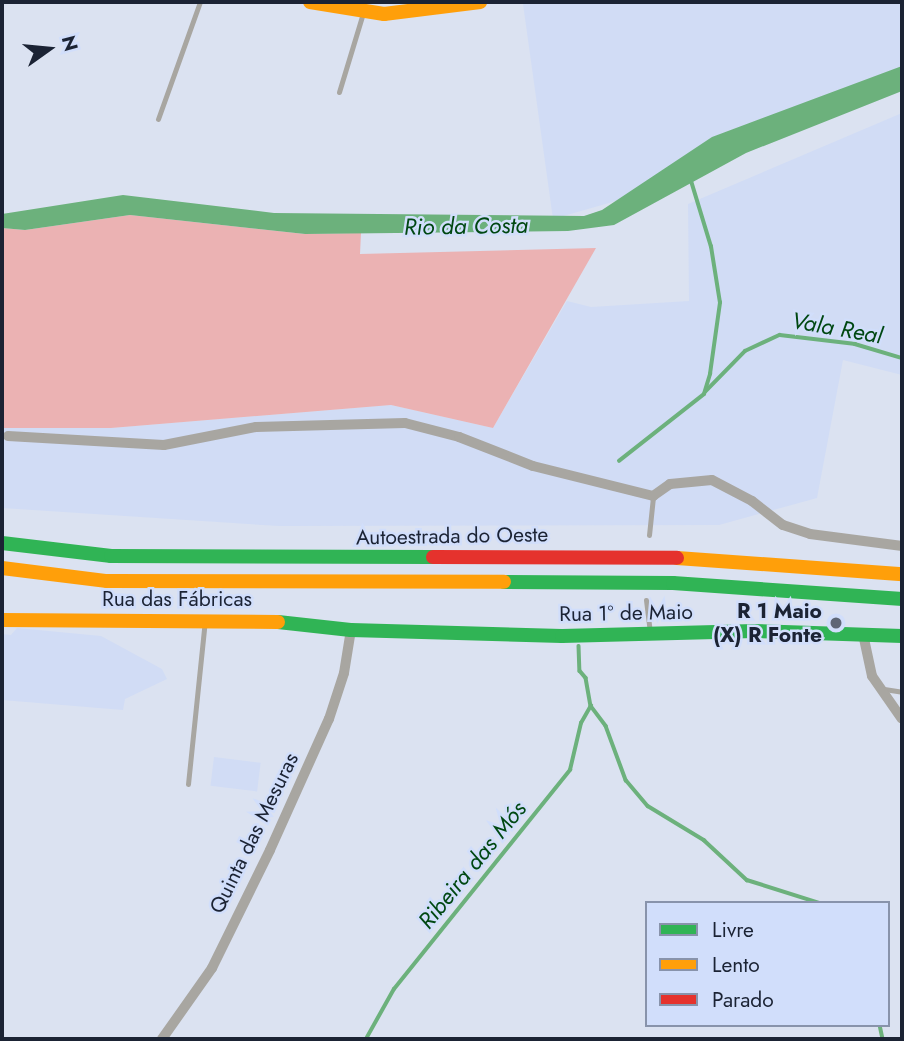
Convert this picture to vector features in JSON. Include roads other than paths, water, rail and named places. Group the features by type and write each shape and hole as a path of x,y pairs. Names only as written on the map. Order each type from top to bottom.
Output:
{"main road":[{"path":"310,2 363,13 405,13 480,2"},
{"path":"405,13 430,2"},
{"name":"Autoestrada do Oeste","path":"2,543 111,556 670,558 902,574"},
{"path":"2,568 107,581 673,583 902,599"},
{"name":"Rua das Fábricas","path":"2,620 295,622 351,630"},
{"name":"Rua 1º de Maio","path":"351,630 562,636 650,633 902,636"}],"street":[{"path":"8,436 163,445 256,428 405,423 459,437 540,468 653,496 670,484 712,480 752,501 783,525 810,534 902,546"},
{"name":"Quinta das Mesuras","path":"162,1039 212,968 270,850 329,719 345,673 351,630"},
{"path":"863,634 868,663 880,688 902,719"}],"lane":[{"path":"158,119 200,2"},
{"path":"339,92 363,13"},
{"path":"649,535 653,496"},
{"path":"646,600 650,633"},
{"path":"188,784 205,620"},
{"path":"880,688 902,692"}],"water":[{"name":"Rio da Costa","path":"902,66 902,91 746,153 614,225 568,231 305,234 130,215 25,230 2,228 2,214 123,195 274,213 584,216 602,210 712,137"}],"waterway":[{"path":"619,461 704,394 710,374 720,303 711,247 691,181"},
{"name":"Vala Real","path":"705,392 745,351 780,335 855,344 902,358"},
{"path":"579,646 580,671 586,678 591,706 606,726 626,780 648,806 704,840 747,880 814,901"},
{"name":"Ribeira das Mós","path":"366,1039 394,989 570,770 581,723 591,706"},
{"path":"880,1027 883,1039"}],"place":[{"name":"R 1 Maio (X) R Fonte","path":"836,623"}]}
